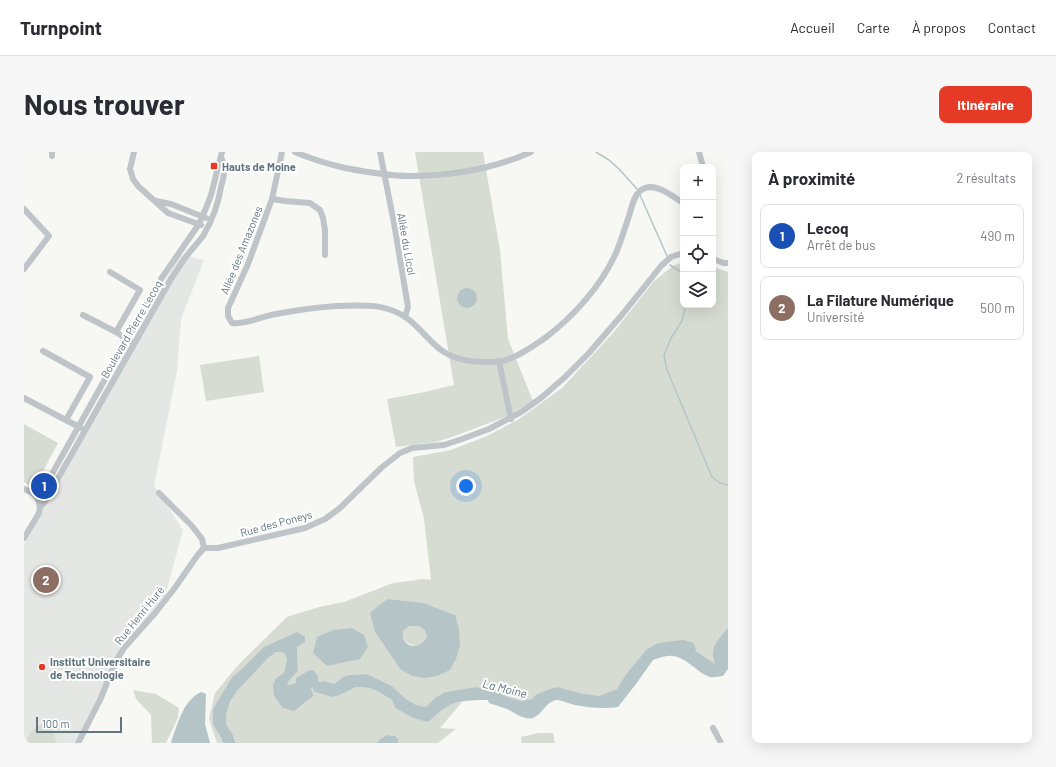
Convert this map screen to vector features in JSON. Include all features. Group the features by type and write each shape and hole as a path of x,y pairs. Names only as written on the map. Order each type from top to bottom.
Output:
{"street":[{"path":"134,152 130,169 133,179 138,186 168,213 208,227"},
{"name":"Allée des Amazones","path":"282,152 272,199 248,264 228,308 228,316 232,323 238,324 272,315 304,309 374,306 396,312 405,317 444,352 456,358 471,361 508,360 545,338 581,305 604,274 615,254 623,234 633,200 640,190 649,187 662,189 680,200"},
{"path":"295,152 336,166 384,175 408,176 447,174 475,170 531,152"},
{"name":"Allée du Licol","path":"380,152 408,307 405,317"},
{"path":"699,152 702,164"},
{"name":"Boulevard Pierre Lecoq","path":"38,499 161,279 203,217 221,155"},
{"name":"Boulevard Pierre Lecoq","path":"24,538 39,513 40,507 44,503 171,279 208,227 218,205 224,176 221,155"},
{"path":"272,199 310,203 320,210 324,218 325,255"},
{"path":"154,200 170,204 211,220"},
{"path":"24,209 49,236 24,269"},
{"name":"Rue des Poneys","path":"204,548 218,548 305,528 325,520 340,508 381,468 400,453 412,448 444,445 462,440 511,419 541,398 565,377 621,316 661,266 671,257 680,254"},
{"path":"716,260 728,263"},
{"path":"110,272 140,290 116,332"},
{"path":"83,315 135,343"},
{"path":"43,351 90,378 66,420"},
{"path":"499,361 511,419"},
{"path":"24,398 85,431"},
{"path":"24,489 33,493 38,499 40,507"},
{"path":"159,493 192,526 202,539 204,548"},
{"name":"Rue Henri Huré","path":"78,743 100,700 120,654 161,606 204,548"},
{"path":"713,728 721,743"}],"shaded area":[{"path":"415,152 483,152 500,250 508,339 533,401 505,417 452,437 436,442 396,447 387,399 454,385"},
{"path":"180,255 204,260 181,319 177,371 154,486 183,530 162,608 133,635 82,743 24,743 24,544 86,422"},
{"path":"680,263 680,308 716,308 716,268 728,272 728,628 717,640 713,649 716,665 696,651 647,649 626,674 617,689 599,696 558,687 537,694 532,699 522,701 505,696 494,689 476,687 445,692 426,707 416,705 406,699 392,686 367,674 349,675 343,677 334,684 325,681 318,681 290,685 287,684 298,671 297,647 305,637 243,668 233,676 213,725 223,743 217,743 209,719 215,693 239,664 287,617 319,607 344,602 393,583 424,579 431,580 424,519 414,481 413,457 451,450 487,436 519,419 562,388 613,333 654,281 673,266","holes":["388,599 424,603 455,615 400,669 375,632"]},
{"path":"467,288 474,291 477,298 474,305 467,308 460,305 457,298 460,291"},
{"path":"259,356 264,392 206,401 200,365"},
{"path":"24,424 58,443 34,488 24,482"},
{"path":"388,599 424,603 455,615 459,629 460,645 456,659 450,670 437,676 425,678 412,676 400,669 375,632 370,613","holes":["409,626 418,626 425,630 427,637 420,644 411,646 405,641 403,631"]},
{"path":"409,626 418,626 425,630 427,637 424,642 418,646 409,644 404,638 403,631"},
{"path":"352,628 364,635 368,647 360,659 327,666 313,653 317,637 333,630"},
{"path":"728,628 728,669 723,676 710,677 682,659 672,656 665,656 653,660 618,707 591,707 575,705 557,700 547,705 539,714 530,719 489,703 488,700 479,700 454,703 444,708 428,722 413,718 395,708 392,700 377,691 370,688 356,687 333,697 315,692 312,687 314,696 294,711 283,708 274,696 273,685 276,678 284,673 287,658 283,652 276,652 268,658 238,690 230,702 226,714 226,724 236,743 223,743 213,725 213,710 233,676 264,647 297,632 305,637 305,642 297,647 298,671 287,684 290,685 296,683 296,678 308,671 313,670 318,676 318,681 325,681 334,684 343,677 349,675 367,674 392,686 406,699 416,705 426,707 435,698 445,692 476,687 494,689 505,696 522,701 532,699 537,694 558,687 599,696 617,689 626,674 647,649 658,643 683,640 694,643 696,651 715,664 713,653 715,644"},
{"path":"276,652 283,652 287,658 284,673 276,678 300,707 314,696 312,687 333,697 356,687 370,688 392,700 395,708 413,718 463,701 440,728 456,729 438,743 398,743 391,735 383,737 377,743 236,743 226,724 226,716 229,706 243,684 269,657"},
{"path":"133,690 156,694 179,708 178,718 166,743 152,743 151,715 136,699"},
{"path":"201,692 206,694 205,724 210,743 171,743 182,712 190,701"},
{"path":"44,724 53,731 57,743 25,743 32,731"},
{"path":"538,733 553,733 555,743 522,743 521,737"},
{"path":"387,735 395,736 398,739 398,743 377,743 380,739"}],"waterway":[{"path":"596,152 609,160 619,169 637,189"},
{"path":"640,195 667,256"},
{"path":"670,265 681,272"},
{"path":"685,308 682,321 671,338 664,356 667,370 712,477 720,483 728,485"}],"place":[{"name":"Hauts de Moine","path":"214,166"},
{"name":"Lecoq","path":"44,486"},
{"name":"La Filature Numérique","path":"46,580"},
{"name":"Institut Universitaire de Technologie","path":"42,667"}],"water label":[{"name":"La Moine","path":"505,688"}]}
